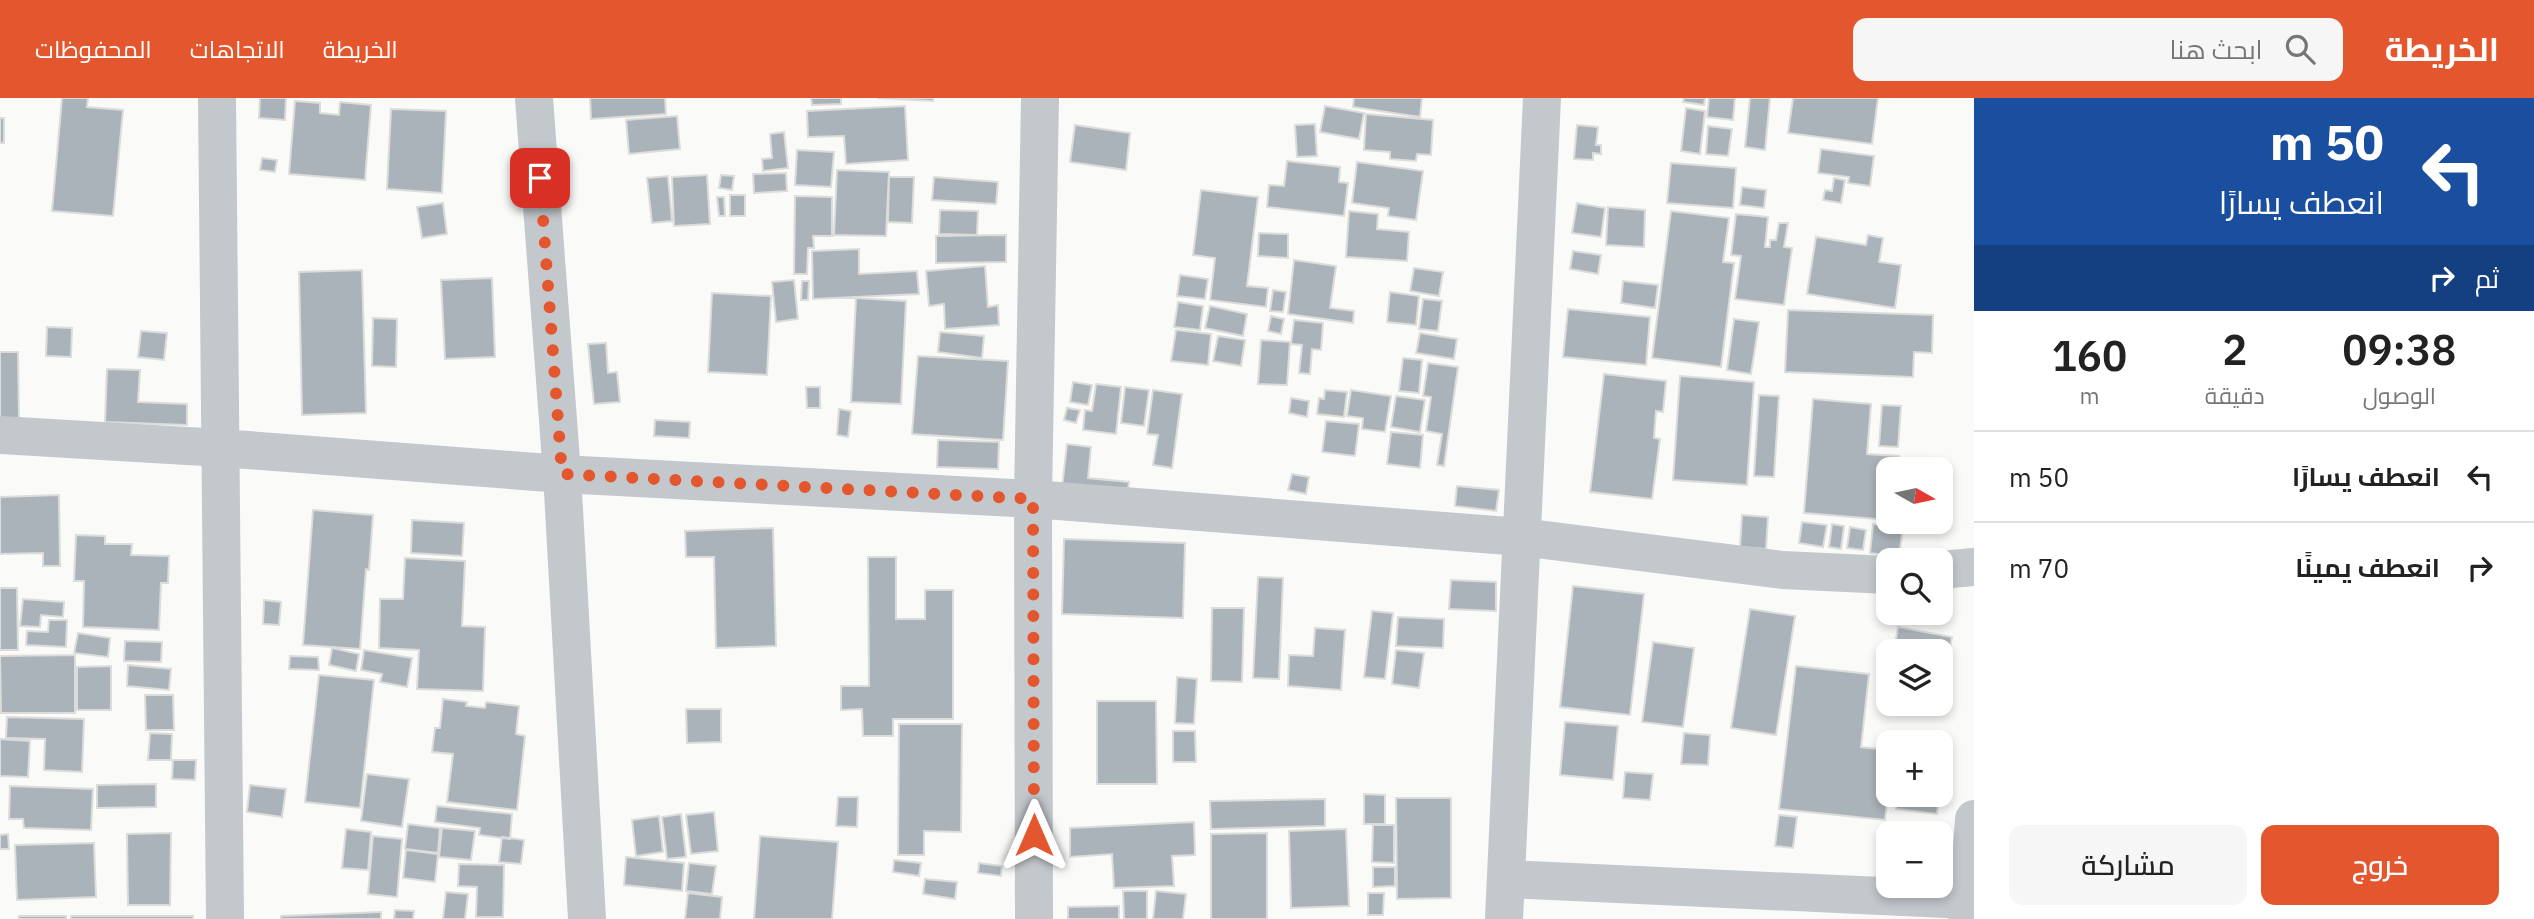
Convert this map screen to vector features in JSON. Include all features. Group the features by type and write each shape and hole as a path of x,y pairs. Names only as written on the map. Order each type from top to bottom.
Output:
{"street":[{"path":"217,98 225,919"},
{"path":"534,98 562,474 587,919"},
{"path":"1034,919 1033,499 1040,98"},
{"path":"1504,919 1508,878 1542,98"},
{"path":"0,435 221,448 562,474 1033,499 1521,537 1783,570 1876,574"},
{"path":"1953,569 1974,567"},
{"path":"1508,878 1968,910 1974,819"}],"building":[{"path":"62,98 88,98 87,107 123,110 113,216 52,211"},
{"path":"260,98 286,98 285,120 259,118"},
{"path":"590,98 665,98 666,114 591,119"},
{"path":"811,98 841,98 841,104 812,105"},
{"path":"877,98 933,98 933,101"},
{"path":"1354,98 1422,98 1420,117 1353,107"},
{"path":"1684,98 1705,98 1704,105 1683,102"},
{"path":"1709,98 1735,98 1733,120 1707,117"},
{"path":"1750,98 1770,98 1765,150 1745,147"},
{"path":"1793,98 1878,98 1872,144 1788,133"},
{"path":"295,101 320,103 320,113 339,115 340,102 371,105 365,180 289,174"},
{"path":"905,106 908,160 846,164 844,136 808,137 807,111"},
{"path":"1325,106 1364,113 1359,139 1320,132"},
{"path":"1686,108 1705,111 1700,154 1681,151"},
{"path":"391,109 446,111 442,193 387,189"},
{"path":"1366,114 1433,120 1431,155 1417,154 1416,161 1390,159 1390,152 1364,150"},
{"path":"677,116 680,149 629,154 626,120"},
{"path":"0,118 4,118 4,143 0,143"},
{"path":"1315,124 1317,156 1297,157 1295,125"},
{"path":"1075,125 1130,133 1126,170 1070,162"},
{"path":"1577,125 1598,127 1596,145 1601,145 1601,154 1593,153 1593,160 1574,159"},
{"path":"1708,126 1732,129 1728,156 1706,154"},
{"path":"784,132 788,168 763,171 762,159 772,158 770,134"},
{"path":"1821,149 1874,156 1870,186 1848,183 1849,177 1818,173"},
{"path":"797,150 834,152 831,187 795,185"},
{"path":"262,158 277,160 275,172 260,170"},
{"path":"1287,161 1340,167 1339,182 1348,183 1344,216 1267,207 1269,185 1284,186"},
{"path":"1357,162 1423,171 1416,220 1388,216 1389,208 1352,203"},
{"path":"1671,163 1736,168 1733,208 1667,203"},
{"path":"837,170 889,172 886,236 834,235"},
{"path":"786,173 787,191 754,193 753,174"},
{"path":"707,175 710,224 674,226 672,177"},
{"path":"721,175 734,176 732,190 719,188"},
{"path":"668,176 672,221 652,223 647,178"},
{"path":"889,177 914,177 912,223 888,222"},
{"path":"934,177 998,182 996,204 932,200"},
{"path":"1834,178 1845,180 1841,203 1823,200 1825,190 1832,191"},
{"path":"1742,187 1766,190 1764,208 1740,205"},
{"path":"1201,190 1258,197 1247,286 1268,288 1266,307 1210,300 1215,258 1193,255"},
{"path":"730,195 745,195 745,216 730,216"},
{"path":"795,196 832,197 832,236 813,236 814,248 808,248 807,274 794,274"},
{"path":"717,197 724,197 725,216 719,216"},
{"path":"443,203 447,234 422,238 417,207"},
{"path":"1577,203 1605,208 1601,237 1572,233"},
{"path":"1608,207 1645,210 1644,247 1606,245"},
{"path":"940,210 978,211 977,235 939,234"},
{"path":"1349,211 1378,214 1377,229 1409,232 1407,261 1346,257"},
{"path":"1671,211 1729,218 1723,262 1734,263 1721,367 1652,358"},
{"path":"1736,214 1768,217 1765,247 1770,247 1770,240 1776,240 1779,223 1788,223 1784,247 1792,248 1784,305 1735,299 1741,256 1731,255"},
{"path":"1259,233 1288,234 1288,258 1258,256"},
{"path":"1006,235 1006,262 936,263 936,236"},
{"path":"1868,235 1883,238 1879,262 1901,265 1895,308 1807,294 1816,237 1866,245"},
{"path":"859,249 859,274 917,271 919,294 813,299 812,251"},
{"path":"1573,251 1601,255 1598,274 1570,269"},
{"path":"1294,260 1336,266 1330,308 1354,311 1353,323 1288,314"},
{"path":"985,266 988,307 998,305 999,325 945,329 944,304 929,306 926,271"},
{"path":"1414,268 1443,272 1439,296 1410,291"},
{"path":"362,270 366,413 302,415 299,272"},
{"path":"1180,275 1208,279 1205,299 1177,296"},
{"path":"492,278 495,357 445,359 441,280"},
{"path":"794,280 798,319 776,322 772,282"},
{"path":"802,281 809,281 808,300 801,300"},
{"path":"1623,281 1658,285 1655,308 1621,303"},
{"path":"1273,290 1286,292 1283,312 1270,311"},
{"path":"1390,292 1419,296 1416,325 1387,322"},
{"path":"712,293 771,296 767,375 708,372"},
{"path":"856,298 906,301 901,404 851,402"},
{"path":"1423,299 1442,301 1438,331 1419,329"},
{"path":"1178,302 1203,306 1200,330 1174,327"},
{"path":"1210,306 1247,314 1243,336 1205,328"},
{"path":"1568,309 1650,317 1646,365 1563,357"},
{"path":"1788,310 1933,315 1932,353 1914,352 1913,377 1785,372"},
{"path":"1271,316 1284,319 1281,334 1268,331"},
{"path":"373,318 397,319 396,367 372,366"},
{"path":"1734,319 1759,322 1751,374 1727,370"},
{"path":"1294,320 1323,323 1321,350 1312,349 1310,374 1299,373 1302,345 1291,344"},
{"path":"47,327 72,328 71,357 46,356"},
{"path":"1176,330 1211,334 1208,365 1171,361"},
{"path":"141,331 167,333 164,360 138,357"},
{"path":"940,332 984,336 982,358 938,352"},
{"path":"1420,333 1457,339 1454,359 1416,353"},
{"path":"1218,336 1245,340 1241,366 1213,361"},
{"path":"1261,340 1290,342 1287,385 1258,384"},
{"path":"606,343 608,373 617,372 620,402 594,404 588,344"},
{"path":"0,352 18,352 19,418 0,418"},
{"path":"918,356 1008,361 1003,440 912,434"},
{"path":"1403,358 1422,360 1419,393 1399,391"},
{"path":"1428,363 1458,367 1444,466 1437,465 1442,434 1426,431 1431,397 1423,396"},
{"path":"107,369 140,370 138,402 187,404 187,425 105,422"},
{"path":"1604,374 1666,381 1663,412 1656,411 1654,438 1660,439 1652,499 1590,492"},
{"path":"1680,376 1754,382 1747,485 1673,480"},
{"path":"1073,382 1092,385 1088,405 1070,402"},
{"path":"1096,384 1121,387 1116,434 1083,430 1085,410 1092,411"},
{"path":"806,387 820,387 820,408 807,408"},
{"path":"1125,387 1149,390 1144,426 1121,423"},
{"path":"1153,390 1182,394 1172,468 1153,465 1158,435 1147,434"},
{"path":"1325,390 1347,392 1344,417 1317,414 1319,398 1324,399"},
{"path":"1351,390 1391,396 1385,432 1362,429 1363,418 1347,416"},
{"path":"1759,395 1779,396 1774,477 1754,476"},
{"path":"1396,396 1425,400 1420,432 1391,427"},
{"path":"1291,398 1309,401 1307,417 1289,413"},
{"path":"1813,399 1871,404 1867,454 1899,456 1876,457 1876,519 1804,513"},
{"path":"1882,405 1901,406 1898,447 1879,446"},
{"path":"1067,408 1080,410 1076,423 1064,420"},
{"path":"839,409 851,411 848,437 837,435"},
{"path":"655,420 690,422 689,438 654,436"},
{"path":"1326,421 1359,424 1355,456 1322,452"},
{"path":"1391,432 1423,435 1420,468 1387,464"},
{"path":"938,440 999,442 998,469 937,467"},
{"path":"1067,444 1091,447 1088,478 1129,482 1126,505 1061,497"},
{"path":"1292,474 1309,477 1306,494 1288,490"},
{"path":"1457,486 1499,490 1496,511 1455,506"},
{"path":"59,495 60,566 43,566 43,553 0,554 0,497"},
{"path":"313,510 373,515 360,649 303,645"},
{"path":"1742,515 1768,517 1766,549 1740,547"},
{"path":"412,520 464,523 462,556 411,553"},
{"path":"1802,522 1827,525 1823,547 1799,543"},
{"path":"1832,524 1844,526 1841,549 1829,547"},
{"path":"1873,524 1876,524 1876,534 1902,534 1900,548 1876,548 1876,554 1870,553"},
{"path":"1850,527 1866,530 1863,550 1847,548"},
{"path":"773,528 776,646 716,648 714,557 686,557 685,531"},
{"path":"76,535 105,536 105,544 132,544 131,555 169,556 168,583 161,583 159,630 83,627 84,581 74,581"},
{"path":"1064,539 1185,543 1183,618 1062,614"},
{"path":"868,557 896,557 896,619 925,619 925,590 953,590 953,719 893,719 893,736 863,736 862,709 841,710 841,686 869,686"},
{"path":"405,558 465,561 462,626 485,627 483,691 417,689 419,650 379,648 380,599 403,599"},
{"path":"1258,577 1283,578 1279,679 1253,678"},
{"path":"1451,580 1496,582 1496,611 1449,609"},
{"path":"1573,586 1644,594 1630,715 1560,707"},
{"path":"0,588 17,588 18,650 0,650"},
{"path":"23,599 64,602 63,617 41,615 40,627 20,626"},
{"path":"264,600 281,602 279,625 263,624"},
{"path":"1212,608 1244,608 1242,682 1211,681"},
{"path":"1750,609 1795,616 1776,735 1731,728"},
{"path":"1372,611 1393,613 1385,679 1364,677"},
{"path":"1398,617 1444,619 1443,648 1396,646"},
{"path":"49,620 67,620 66,647 26,645 27,631 48,632"},
{"path":"1898,627 1952,637 1952,639 1896,639"},
{"path":"1315,628 1345,630 1341,690 1288,686 1289,655 1313,656"},
{"path":"78,633 110,638 108,657 74,653"},
{"path":"125,641 162,642 161,662 124,661"},
{"path":"1653,642 1694,648 1683,727 1642,722"},
{"path":"332,648 359,654 356,671 329,665"},
{"path":"364,650 412,658 407,687 380,682 382,674 361,670"},
{"path":"1396,650 1424,653 1419,688 1392,684"},
{"path":"75,655 75,713 1,713 0,656"},
{"path":"290,656 318,657 319,670 289,669"},
{"path":"128,665 171,669 169,690 127,686"},
{"path":"111,666 111,710 77,710 77,667"},
{"path":"1796,666 1869,674 1861,747 1876,749 1876,807 1886,807 1885,820 1779,809"},
{"path":"319,675 374,680 360,808 305,802"},
{"path":"1177,677 1197,679 1194,724 1175,723"},
{"path":"145,695 173,695 174,730 146,730"},
{"path":"443,699 485,708 486,702 519,706 516,734 525,736 517,810 447,802 453,754 432,752 435,728 440,728"},
{"path":"1097,701 1156,701 1157,784 1097,784"},
{"path":"686,709 721,709 721,742 687,743"},
{"path":"7,717 84,719 82,772 44,770 45,739 6,738"},
{"path":"1565,722 1618,726 1613,780 1560,775"},
{"path":"899,724 962,724 961,832 924,831 924,855 898,855"},
{"path":"1173,731 1195,731 1196,762 1173,762"},
{"path":"150,733 172,734 171,760 148,760"},
{"path":"1684,733 1710,735 1708,765 1681,764"},
{"path":"0,739 30,741 28,777 0,776"},
{"path":"173,760 196,760 195,780 172,779"},
{"path":"1625,772 1653,774 1650,800 1623,798"},
{"path":"367,774 409,779 402,827 361,821"},
{"path":"156,784 156,807 97,808 97,785"},
{"path":"250,785 286,789 282,817 247,812"},
{"path":"10,786 93,789 91,830 24,828 23,819 9,819"},
{"path":"1364,794 1385,795 1385,824 1364,824"},
{"path":"838,797 858,797 857,827 836,826"},
{"path":"1396,798 1451,798 1451,898 1397,899"},
{"path":"1325,799 1325,826 1211,829 1210,801"},
{"path":"437,806 512,814 510,839 479,835 480,828 435,822"},
{"path":"1896,807 1938,807 1937,814"},
{"path":"714,812 718,851 691,854 686,815"},
{"path":"681,814 686,857 667,859 662,817"},
{"path":"1779,815 1797,817 1793,848 1775,846"},
{"path":"659,816 663,852 636,856 632,820"},
{"path":"1194,822 1195,855 1172,856 1174,886 1114,888 1112,854 1070,857 1070,828"},
{"path":"408,824 440,828 438,853 405,849"},
{"path":"1373,825 1394,825 1394,863 1372,862"},
{"path":"442,828 475,831 471,860 439,857"},
{"path":"346,829 371,832 368,870 342,868"},
{"path":"1346,829 1349,906 1291,908 1289,831"},
{"path":"171,833 170,905 128,905 127,834"},
{"path":"1267,833 1267,919 1211,919 1211,834"},
{"path":"8,834 9,849 0,849 0,835"},
{"path":"373,836 402,839 397,897 368,894"},
{"path":"760,836 838,842 832,919 754,919"},
{"path":"502,837 524,840 521,864 499,862"},
{"path":"94,843 96,897 17,900 15,845"},
{"path":"406,850 438,854 435,882 403,878"},
{"path":"626,857 684,863 682,891 624,885"},
{"path":"894,860 921,863 919,876 893,872"},
{"path":"689,863 716,866 712,894 686,891"},
{"path":"979,863 1002,866 1001,876 978,873"},
{"path":"459,864 504,865 503,917 476,917 477,887 458,886"},
{"path":"1373,867 1395,867 1395,886 1373,887"},
{"path":"925,879 957,882 955,899 923,894"},
{"path":"1123,891 1147,891 1147,919 1124,919"},
{"path":"1156,891 1186,894 1183,919 1153,919"},
{"path":"446,892 468,894 465,919 443,919"},
{"path":"688,893 722,897 720,919 685,919"},
{"path":"1368,893 1384,893 1383,915 1368,915"},
{"path":"1119,906 1119,919 1068,919 1068,907"},
{"path":"395,910 414,911 413,919 394,919"},
{"path":"381,912 381,919 281,919 281,916"},
{"path":"19,916 66,916 66,919 19,919"},
{"path":"71,916 193,916 193,919 71,919"}],"route":[{"path":"540,178 562,474 1033,499 1034,835"}]}
